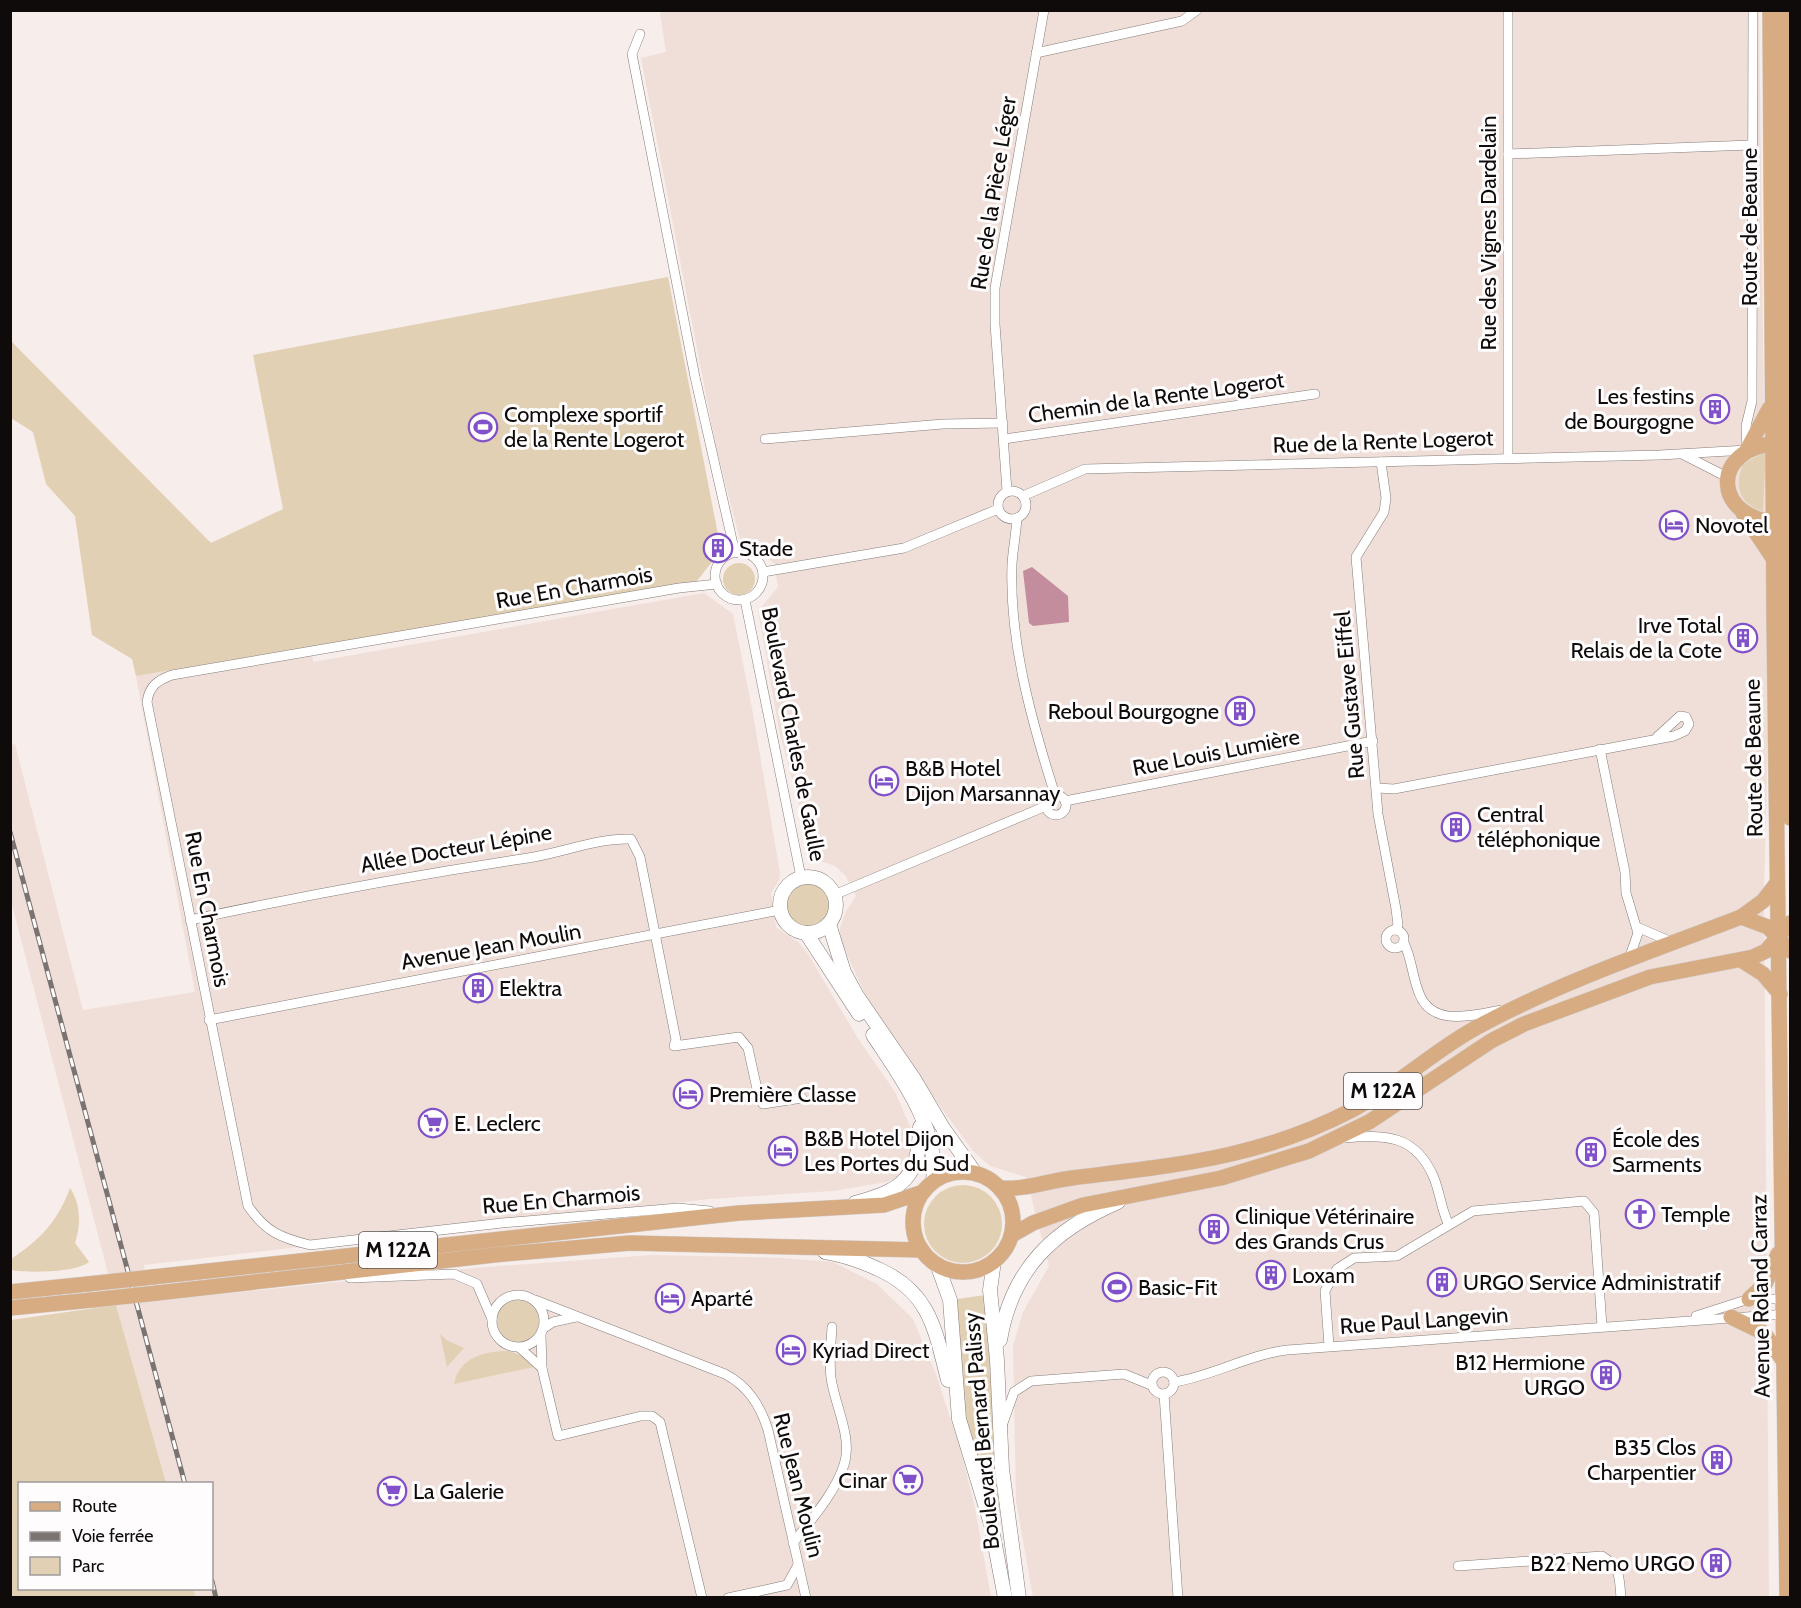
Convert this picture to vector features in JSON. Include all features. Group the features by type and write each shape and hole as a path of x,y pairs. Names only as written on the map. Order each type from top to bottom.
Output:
{"main road":[{"name":"Route de Beaune","path":"1770,10 1783,408"},
{"name":"Route de Beaune","path":"1783,10 1783,522 1786,565 1791,818"},
{"path":"1783,408 1760,429 1747,450 1734,460 1727,477 1730,496 1786,565"},
{"path":"1747,450 1783,443"},
{"path":"1741,511 1755,519 1783,522"},
{"name":"Route de Beaune","path":"1780,994 1777,883 1786,565"},
{"path":"801,877 814,877 826,883 834,895 836,910 829,924 818,931 806,933 794,929 785,921 780,910 780,897 788,884 801,877"},
{"name":"M 122A","path":"1000,1188 1024,1188 1062,1179 1201,1162 1269,1146 1353,1109 1460,1037 1513,1009 1741,917 1763,902 1777,883"},
{"path":"1741,917 1768,927 1791,951"},
{"name":"M 122A","path":"1012,1235 1033,1223 1083,1204 1249,1171 1309,1151 1336,1139 1400,1102 1491,1041 1524,1024 1650,977 1741,960 1763,953 1779,938 1791,922"},
{"path":"829,924 844,972 857,996 914,1079 943,1128 976,1174"},
{"path":"806,933 906,1085 921,1113 933,1160 928,1187"},
{"path":"1741,960 1763,974 1780,994"},
{"name":"Avenue Roland Carraz","path":"1780,994 1781,1246 1786,1307 1783,1361 1787,1598"},
{"path":"838,1208 867,1200 899,1186 913,1170 920,1149 921,1113"},
{"path":"961,1172 976,1174 1000,1188 1012,1210 1012,1235 1005,1250 981,1269 966,1272 951,1270 937,1264 922,1250 914,1227 917,1203 928,1187 946,1175 961,1172"},
{"name":"M 122A","path":"10,1292 739,1213 892,1203 928,1187"},
{"path":"997,1360 1006,1311 1027,1268 1061,1233 1097,1212 1139,1193"},
{"name":"M 122A","path":"10,1308 494,1255 630,1243 922,1250"},
{"path":"1749,1299 1765,1284 1781,1246"},
{"path":"788,1247 855,1259 895,1276 914,1291 934,1331 959,1419"},
{"name":"Boulevard Bernard Palissy","path":"994,1261 990,1290 997,1360 1005,1505 1019,1598"},
{"name":"Boulevard Bernard Palissy","path":"937,1264 950,1300 959,1419 991,1524 1004,1595"},
{"path":"1731,1317 1764,1333 1783,1361"}],"street":[{"name":"Rue de la Pièce Léger","path":"1007,491 995,324 995,288 1044,10"},
{"path":"1036,53 1182,21 1197,10"},
{"name":"Rue des Vignes Dardelain","path":"1508,10 1508,457"},
{"path":"1747,450 1746,422 1752,401 1753,10"},
{"path":"640,34 632,54 695,377 735,553"},
{"path":"1508,154 1751,145"},
{"name":"Chemin de la Rente Logerot","path":"1004,439 1315,394"},
{"path":"765,439 943,424 1003,423"},
{"name":"Rue de la Rente Logerot","path":"1023,496 1085,469 1682,454 1747,450"},
{"name":"Rue de la Rente Logerot","path":"1682,454 1727,477"},
{"name":"Rue Gustave Eiffel","path":"1382,462 1386,498 1384,512 1356,556 1378,814 1398,925 1395,930"},
{"path":"998,509 1000,496 1007,491 1016,491 1023,496 1026,509 1017,518 1012,564 1017,631 1030,709 1055,795 1065,801 1064,811 1060,814 1050,812 1047,806 1050,797 1055,795"},
{"path":"763,572 904,548 998,509"},
{"path":"998,509 1007,519 1017,518"},
{"path":"735,553 750,555 763,572 761,587 745,600 726,596 717,584 718,566 735,553"},
{"name":"Rue En Charmois","path":"717,584 679,588 172,675 159,680 148,694 147,702 248,1206 257,1220 280,1237 310,1245 469,1226 678,1208 739,1213"},
{"name":"Boulevard Charles de Gaulle","path":"745,600 801,877"},
{"path":"1377,788 1394,789 1657,737"},
{"name":"Rue Louis Lumière","path":"1065,801 1373,741"},
{"path":"1600,749 1625,872 1626,894 1637,927 1637,941 1628,961"},
{"path":"834,895 1047,806"},
{"name":"Allée Docteur Lépine","path":"190,920 358,885 528,858 618,839 631,839 640,857 657,935"},
{"name":"Avenue Jean Moulin","path":"209,1020 780,910"},
{"path":"1637,927 1674,943"},
{"path":"1404,943 1398,948 1387,944 1388,935 1395,930 1404,935 1404,943 1419,992 1425,1005 1433,1012 1447,1016 1464,1016 1513,1009"},
{"path":"657,935 676,1040 674,1046 739,1037 748,1048 759,1098 763,1104 802,1098"},
{"path":"1336,1139 1372,1135 1398,1138 1422,1155 1435,1180 1448,1223"},
{"path":"1329,1346 1325,1291 1337,1269 1354,1258 1397,1256 1448,1223 1473,1210 1584,1201 1590,1205 1594,1213 1602,1326"},
{"path":"302,1276 352,1278 454,1274 477,1284 492,1319 494,1333 499,1340 506,1345 520,1348 542,1368"},
{"path":"492,1319 497,1305 511,1296 519,1295 535,1300 544,1313 542,1368 558,1436 641,1416 652,1416 660,1422 702,1598"},
{"name":"Rue Paul Langevin","path":"1682,1320 1749,1299 1786,1307"},
{"name":"Rue Jean Moulin","path":"535,1300 725,1374 749,1392 759,1406 766,1423 806,1598"},
{"name":"Rue Paul Langevin","path":"1174,1382 1191,1379 1276,1351 1731,1317 1786,1307"},
{"path":"520,1348 535,1342 553,1322 578,1317"},
{"path":"793,1543 835,1483 845,1463 844,1433 831,1378 832,1327"},
{"path":"1000,1434 1014,1392 1031,1381 1124,1374 1151,1385 1156,1392 1164,1394 1169,1392 1174,1382 1169,1374 1159,1372 1152,1379 1151,1385"},
{"path":"1164,1394 1178,1598"},
{"path":"1458,1566 1602,1556 1614,1564 1619,1574 1621,1598"},
{"path":"787,1585 798,1565"},
{"path":"728,1598 787,1585 806,1598"}],"shaded area":[{"path":"671,10 1759,11 1768,736 1764,890 1769,1597 1033,1597 1016,1501 1013,1346 1023,1312 1049,1266 1026,1177 990,1166 973,1151 920,1079 868,1001 840,939 840,928 846,911 856,896 845,875 835,866 814,859 780,735 758,611 778,587 774,563 740,540 716,447 641,58 666,52 660,13"},
{"path":"1032,567 1068,596 1069,622 1033,626 1029,623 1023,571"},
{"path":"704,593 733,614 752,708 780,873 779,880 771,893 776,927 799,943 808,954 857,1037 895,1092 913,1133 909,1165 899,1176 887,1182 833,1191 709,1199 144,1265 145,1273 109,1277 11,901 10,745 15,744 83,1010 195,992 136,676 311,646 313,662"},
{"path":"652,1255 781,1258 833,1262 877,1284 913,1319 936,1374 960,1448 975,1508 991,1597 196,1597 193,1590 213,1590 213,1482 166,1482 116,1305 473,1268"}],"green space":[{"name":"Complexe sportif de la Rente Logerot","path":"668,277 721,550 697,581 136,676 132,659 92,635 75,516 46,484 33,432 11,418 10,340 211,543 283,509 253,355"},
{"path":"1766,451 1763,511 1748,504 1744,499 1739,487 1739,479 1743,464"},
{"path":"739,563 750,568 755,579 750,590 739,595 728,590 723,579 728,568"},
{"path":"808,884 823,890 829,905 823,920 808,926 793,920 787,905 793,890"},
{"path":"963,1185 978,1188 991,1196 999,1209 1002,1224 999,1239 991,1252 978,1260 963,1263 948,1260 935,1252 927,1239 924,1224 927,1209 935,1196 948,1188"},
{"path":"70,1188 74,1194 79,1215 75,1243 89,1262 63,1270 28,1272 11,1270 11,1259 31,1245 47,1229 60,1210"},
{"path":"985,1295 990,1335 1000,1513 995,1515 965,1415 957,1299"},
{"path":"518,1300 526,1301 533,1306 538,1313 538,1329 533,1336 526,1341 518,1342 510,1341 503,1336 498,1329 497,1321 498,1313 503,1306 510,1301"},
{"path":"116,1305 166,1482 18,1482 18,1590 193,1590 196,1597 11,1598 11,1320"},
{"path":"440,1334 448,1341 464,1348 447,1367"},
{"path":"509,1351 527,1358 534,1367 454,1384 461,1367 474,1357 491,1352"}],"railway":[{"path":"10,832 184,1482"},
{"path":"213,1585 216,1598"}],"place":[{"name":"Les festins de Bourgogne","path":"1715,409"},
{"name":"Complexe sportif de la Rente Logerot","path":"483,427"},
{"name":"Novotel","path":"1674,525"},
{"name":"Stade","path":"718,548"},
{"name":"Irve Total Relais de la Cote","path":"1743,638"},
{"name":"Reboul Bourgogne","path":"1240,711"},
{"name":"B&B Hotel Dijon Marsannay","path":"884,781"},
{"name":"Central téléphonique","path":"1456,827"},
{"name":"Elektra","path":"478,988"},
{"name":"Première Classe","path":"688,1094"},
{"name":"E. Leclerc","path":"433,1123"},
{"name":"B&B Hotel Dijon Les Portes du Sud","path":"783,1151"},
{"name":"École des Sarments","path":"1591,1152"},
{"name":"Temple","path":"1640,1214"},
{"name":"Clinique Vétérinaire des Grands Crus","path":"1214,1229"},
{"name":"Loxam","path":"1271,1275"},
{"name":"URGO Service Administratif","path":"1442,1282"},
{"name":"Basic-Fit","path":"1117,1287"},
{"name":"Aparté","path":"670,1298"},
{"name":"Kyriad Direct","path":"791,1350"},
{"name":"B12 Hermione URGO","path":"1606,1375"},
{"name":"B35 Clos Charpentier","path":"1717,1460"},
{"name":"Cinar","path":"908,1480"},
{"name":"La Galerie","path":"392,1491"},
{"name":"B22 Nemo URGO","path":"1716,1563"}]}
